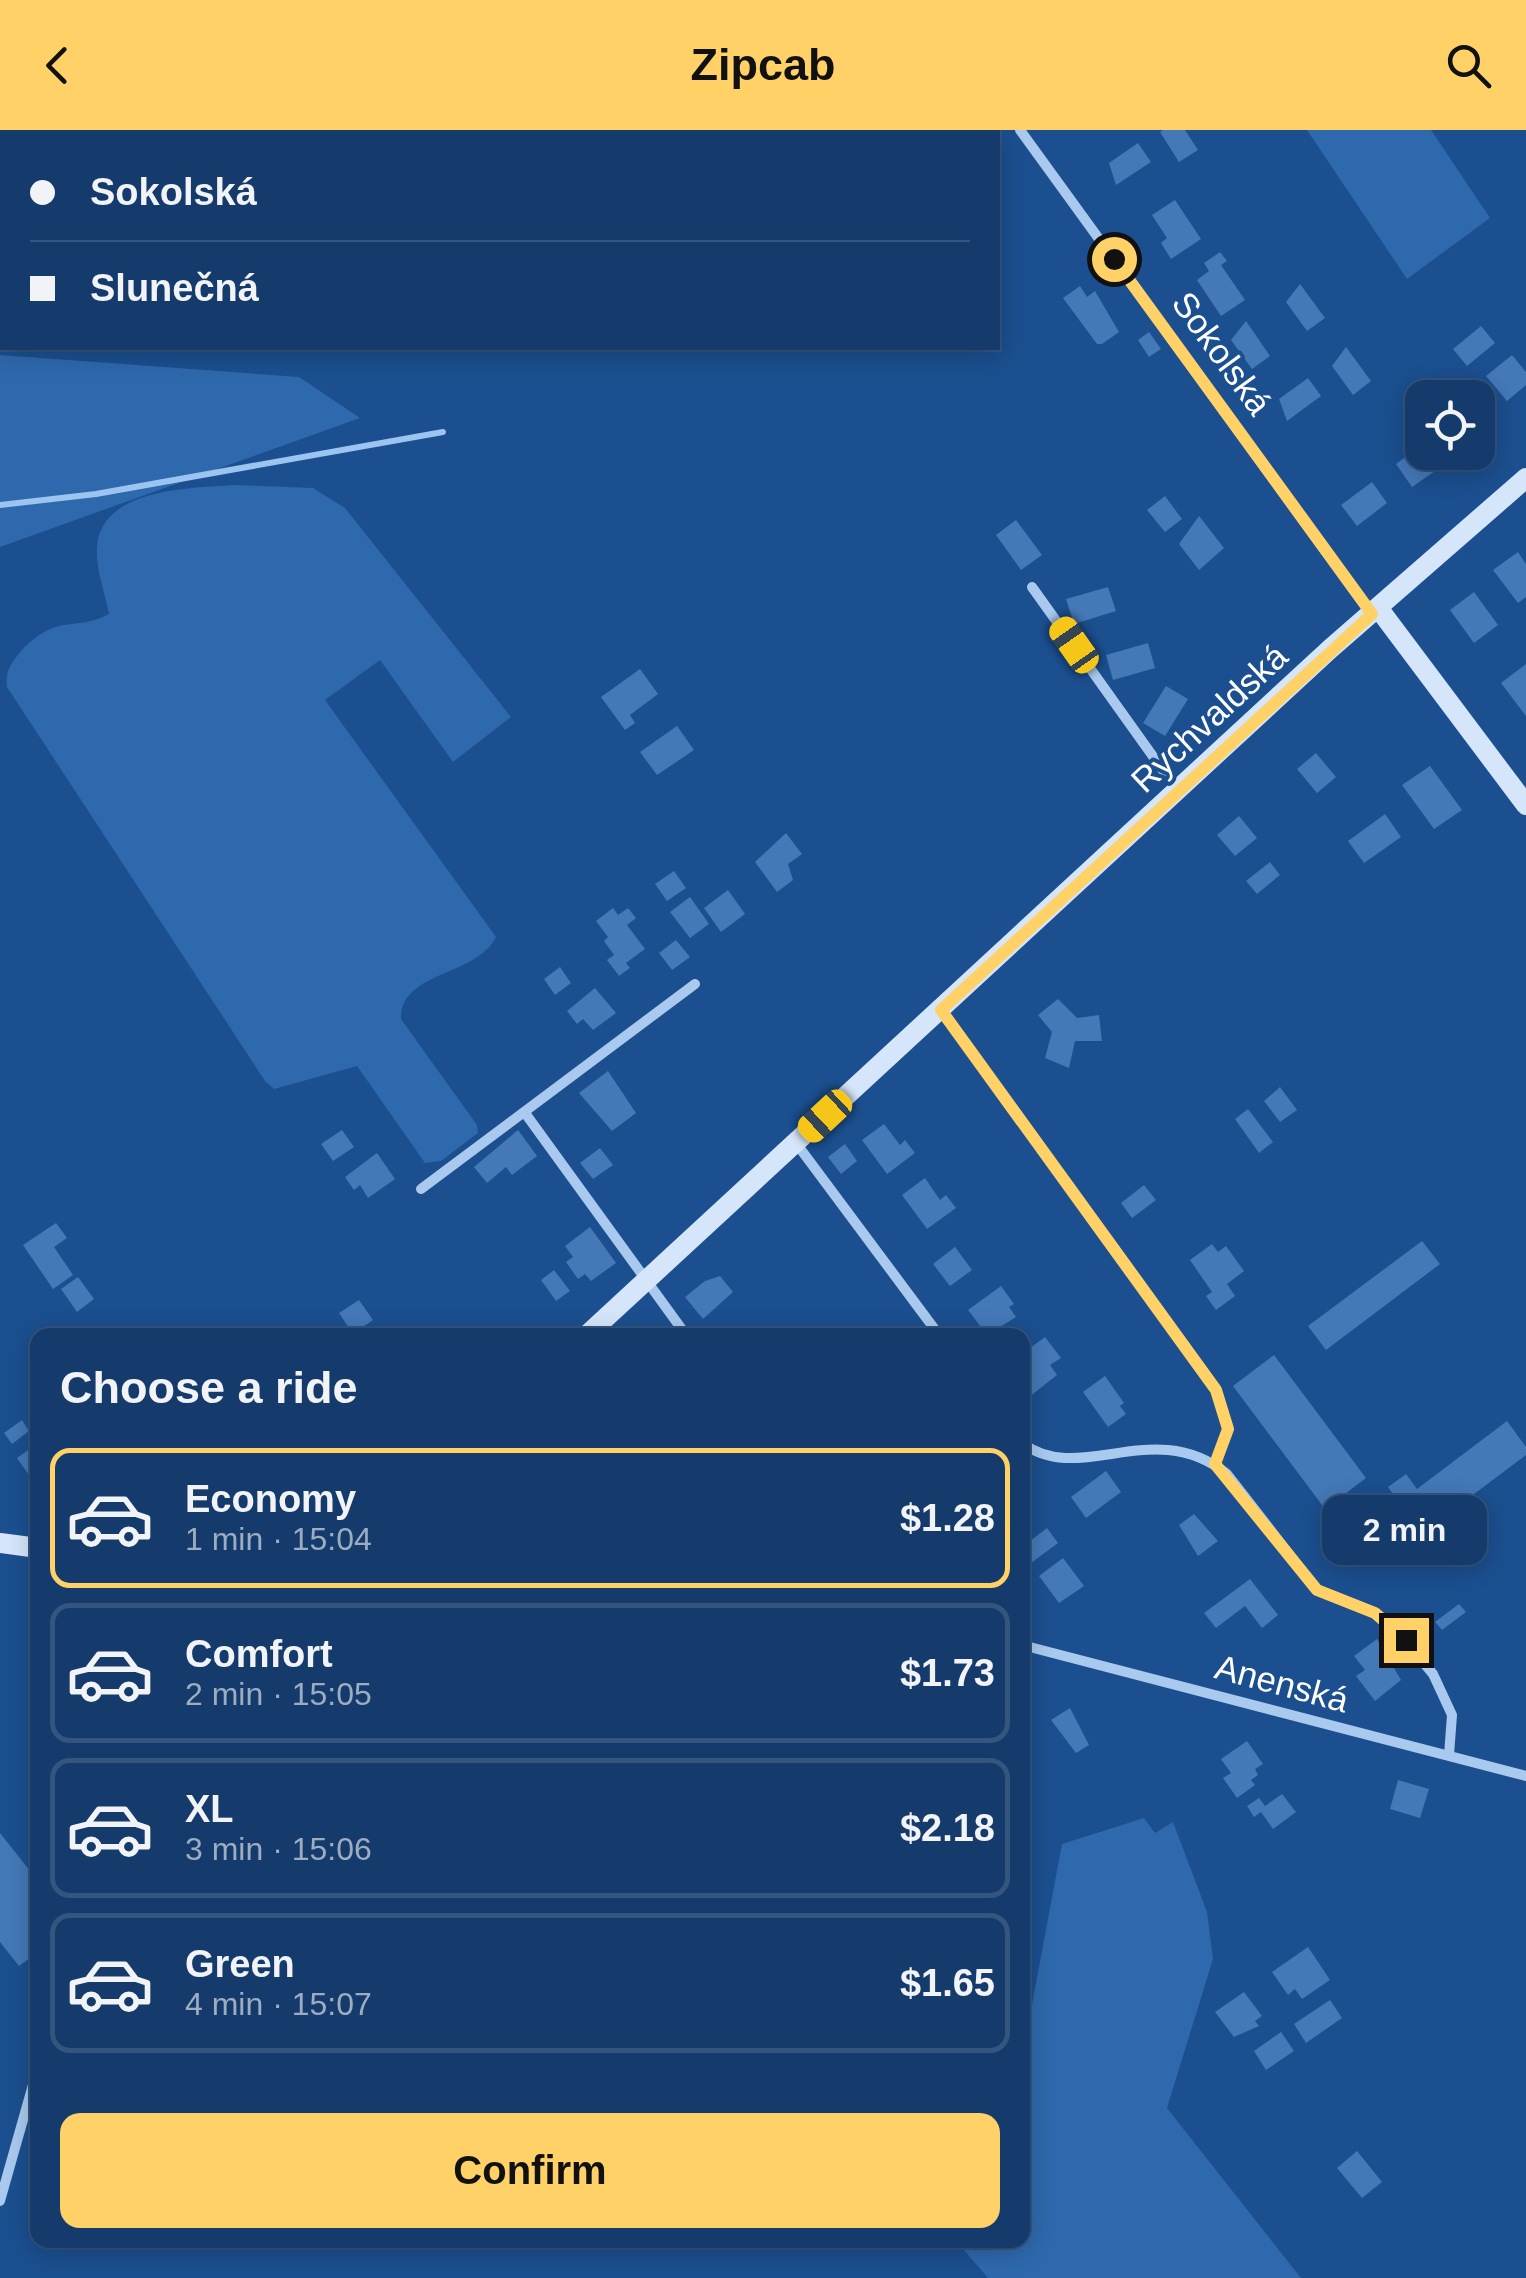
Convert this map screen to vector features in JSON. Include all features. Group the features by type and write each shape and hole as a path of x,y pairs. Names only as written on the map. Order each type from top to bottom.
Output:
{"street":[{"name":"Sokolská","path":"1020,130 1375,612 1526,805"},
{"name":"Rychvaldská","path":"594,1328 1178,790 1526,478"},
{"path":"1032,587 1178,790"},
{"path":"421,1189 695,984"},
{"path":"941,1010 1216,1390 1228,1429 1215,1464"},
{"path":"525,1113 681,1328"},
{"path":"796,1143 935,1328"},
{"path":"1030,1448 1045,1456 1069,1458 1173,1448 1193,1452 1215,1464 1317,1590 1375,1613 1415,1651 1445,1693 1452,1716 1449,1756"},
{"path":"0,1543 30,1547"},
{"name":"Anenská","path":"1030,1648 1526,1776"},
{"path":"0,2201 30,2095"}],"shaded area":[{"path":"1307,130 1431,130 1490,218 1407,279"},
{"path":"0,355 299,377 360,418 0,547"},
{"path":"234,485 313,488 345,508 511,717 453,762 380,660 325,700 496,937 473,960 425,983 404,1003 401,1019 477,1125 478,1133 441,1161 425,1163 357,1066 274,1089 265,1081 7,687 12,663 34,639 56,627 109,614 97,546 103,527 114,512 131,502 173,490"},
{"path":"1144,1818 1155,1833 1173,1822 1207,1912 1213,1959 1167,2108 1301,2278 988,2278 962,2248 1030,2248 1030,2011 1062,1844"}],"building":[{"path":"1185,130 1198,150 1179,162 1160,132"},
{"path":"1138,143 1151,162 1116,185 1109,163"},
{"path":"1175,200 1201,239 1171,259 1161,243 1167,238 1152,215"},
{"path":"1220,252 1227,261 1221,265 1245,300 1221,316 1197,280 1209,271 1204,263"},
{"path":"1300,284 1325,318 1307,331 1286,302"},
{"path":"1080,286 1087,297 1095,291 1119,332 1102,344 1097,344 1063,298"},
{"path":"1246,321 1270,356 1252,369 1231,340"},
{"path":"1481,326 1495,343 1467,366 1453,349"},
{"path":"1149,332 1161,349 1149,357 1138,340"},
{"path":"1346,347 1371,381 1353,395 1332,366"},
{"path":"1512,355 1526,372 1526,385 1507,401 1495,387 1495,380 1486,376"},
{"path":"1308,378 1321,396 1287,421 1279,399"},
{"path":"1405,457 1405,470 1436,470 1412,487 1396,464"},
{"path":"1372,482 1387,503 1357,526 1341,505"},
{"path":"1165,496 1182,519 1165,532 1147,510"},
{"path":"1199,516 1224,548 1199,570 1179,544"},
{"path":"1016,520 1042,555 1021,570 996,535"},
{"path":"1518,552 1526,564 1526,597 1518,603 1493,570"},
{"path":"1108,587 1116,611 1074,624 1066,599"},
{"path":"1474,592 1498,625 1474,643 1450,610"},
{"path":"1148,643 1155,668 1113,680 1106,655"},
{"path":"1526,664 1526,716 1501,683"},
{"path":"640,669 658,694 630,715 635,723 625,730 601,697"},
{"path":"1166,686 1188,699 1165,736 1143,723"},
{"path":"677,726 694,750 657,775 640,752"},
{"path":"1316,753 1336,777 1317,793 1297,769"},
{"path":"1430,766 1462,810 1434,829 1402,785"},
{"path":"1385,814 1401,837 1364,863 1348,841"},
{"path":"1239,816 1257,838 1235,856 1217,835"},
{"path":"786,833 802,854 788,864 793,880 777,892 755,862"},
{"path":"1270,862 1280,875 1257,894 1246,881"},
{"path":"674,871 686,888 667,901 655,884"},
{"path":"728,890 745,914 721,932 704,908"},
{"path":"690,897 709,924 690,938 670,912"},
{"path":"613,908 618,915 628,908 636,918 627,925 645,949 626,963 630,968 619,976 607,960 614,955 604,941 608,937 596,921"},
{"path":"676,940 690,957 672,970 659,953"},
{"path":"560,967 571,983 555,995 544,979"},
{"path":"595,988 616,1013 593,1030 583,1019 577,1024 567,1011"},
{"path":"1058,999 1077,1018 1099,1015 1102,1041 1075,1041 1069,1068 1045,1058 1052,1032 1038,1015"},
{"path":"608,1071 636,1113 612,1131 579,1093"},
{"path":"1280,1087 1297,1110 1280,1122 1264,1101"},
{"path":"1248,1109 1273,1142 1259,1153 1235,1119"},
{"path":"884,1124 900,1145 905,1140 915,1153 887,1174 862,1140"},
{"path":"342,1130 354,1147 333,1161 321,1144"},
{"path":"518,1130 537,1156 512,1175 506,1167 487,1183 474,1167"},
{"path":"845,1144 857,1161 841,1174 828,1157"},
{"path":"600,1148 613,1165 593,1179 580,1163"},
{"path":"377,1153 395,1179 368,1198 360,1185 354,1190 345,1177"},
{"path":"925,1178 940,1200 946,1195 956,1208 927,1229 902,1195"},
{"path":"1144,1185 1156,1200 1132,1218 1121,1203"},
{"path":"56,1223 67,1238 54,1247 73,1275 53,1289 23,1245"},
{"path":"590,1227 616,1263 591,1281 585,1274 578,1279 566,1262 573,1257 565,1246"},
{"path":"1422,1241 1440,1264 1326,1350 1308,1326"},
{"path":"1212,1244 1218,1252 1226,1246 1244,1271 1227,1284 1235,1296 1216,1310 1206,1296 1212,1292 1190,1260"},
{"path":"955,1247 972,1270 950,1286 933,1264"},
{"path":"554,1270 570,1291 556,1301 541,1280"},
{"path":"720,1276 733,1292 703,1319 685,1297 705,1281"},
{"path":"78,1277 94,1299 77,1312 61,1289"},
{"path":"1001,1286 1014,1304 1009,1307 1016,1317 998,1328 982,1328 968,1310"},
{"path":"359,1300 373,1320 362,1328 349,1328 339,1313"},
{"path":"1045,1337 1061,1358 1050,1365 1057,1375 1030,1396 1030,1348"},
{"path":"1274,1355 1366,1478 1325,1509 1233,1386"},
{"path":"1105,1376 1124,1403 1120,1406 1126,1414 1108,1427 1083,1392"},
{"path":"22,1420 29,1431 12,1444 4,1433"},
{"path":"1507,1421 1526,1447 1526,1455 1406,1545 1383,1514 1399,1503 1388,1487 1406,1474 1417,1489"},
{"path":"30,1449 30,1477 17,1458"},
{"path":"1106,1471 1121,1492 1086,1518 1071,1497"},
{"path":"1194,1514 1218,1541 1198,1556 1179,1525"},
{"path":"1047,1528 1058,1543 1030,1564 1030,1541"},
{"path":"1063,1558 1084,1586 1059,1603 1039,1576"},
{"path":"1250,1579 1278,1615 1262,1628 1245,1606 1216,1628 1204,1613"},
{"path":"1459,1604 1466,1612 1442,1630 1435,1622"},
{"path":"1377,1639 1401,1680 1375,1701 1356,1676 1365,1670 1354,1656"},
{"path":"1070,1708 1089,1745 1076,1753 1051,1720"},
{"path":"1247,1741 1263,1764 1255,1769 1258,1775 1251,1780 1255,1785 1237,1798 1223,1778 1231,1773 1221,1759"},
{"path":"1398,1780 1429,1789 1420,1818 1390,1809"},
{"path":"1282,1794 1296,1812 1273,1829 1261,1812 1254,1817 1247,1806 1259,1798 1265,1806"},
{"path":"0,1833 30,1871 30,1958 19,1966 0,1942"},
{"path":"1308,1947 1330,1980 1302,1999 1295,1989 1288,1995 1272,1972"},
{"path":"1244,1992 1262,2016 1255,2021 1259,2026 1234,2037 1215,2012"},
{"path":"1330,2000 1342,2018 1306,2043 1294,2024"},
{"path":"1281,2032 1294,2051 1266,2070 1254,2051"},
{"path":"1357,2151 1382,2182 1362,2198 1337,2168"}],"waterway":[{"path":"0,505 96,494 443,432"}],"route":[{"path":"1114,259 1372,614 941,1010 1216,1390 1226,1410 1228,1429 1215,1464 1227,1474 1317,1590 1375,1613 1406,1640"}]}
